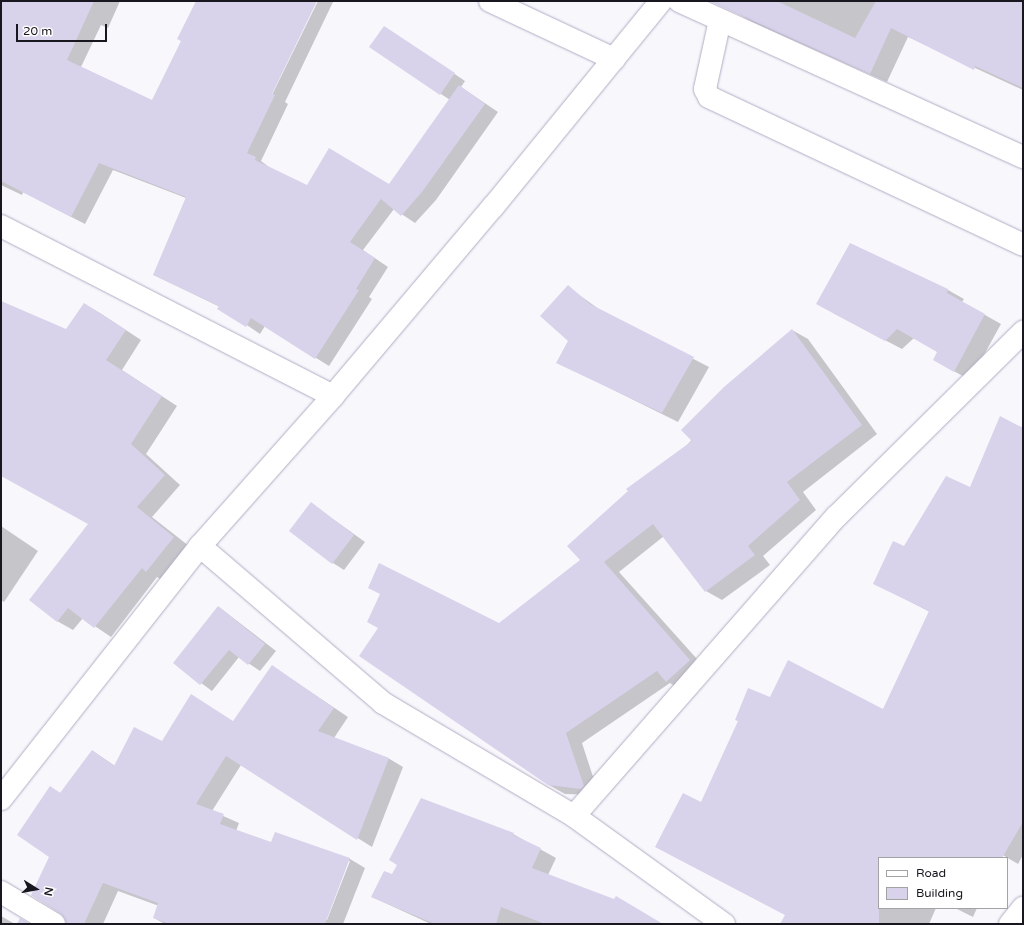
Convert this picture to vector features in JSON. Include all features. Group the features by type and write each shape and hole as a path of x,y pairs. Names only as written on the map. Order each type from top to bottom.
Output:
{"street":[{"path":"490,1 614,59"},
{"path":"1,799 200,546 333,396 661,1"},
{"path":"679,1 1023,157"},
{"path":"720,20 705,89 709,97 1023,245"},
{"path":"1,226 333,396"},
{"path":"574,816 837,516 1023,332"},
{"path":"200,546 383,703 574,816 724,924"},
{"path":"1,892 54,924"},
{"path":"1010,924 1023,908"}],"building":[{"path":"1,1 94,1 67,60 152,100 181,41 177,39 196,1 317,1 272,94 275,95 247,153 256,157 255,160 307,185 329,148 389,184 459,85 485,104 422,192 401,216 381,199 350,242 375,258 356,289 359,290 315,359 251,318 246,327 217,309 219,306 153,275 186,197 99,163 71,217 1,181"},
{"path":"709,1 777,1 855,38 876,1 1023,1 1023,88 975,66 974,70 891,28 870,74"},
{"path":"384,26 455,73 440,95 369,47"},
{"path":"850,243 948,289 947,293 985,314 954,372 933,360 937,352 897,329 885,341 816,304"},
{"path":"568,285 590,304 694,357 662,413 556,363 568,341 540,316"},
{"path":"1,301 66,329 84,303 126,330 106,360 162,396 131,444 165,475 137,507 174,537 146,572 142,568 94,628 68,608 57,622 29,600 88,524 1,476"},
{"path":"792,329 862,425 787,482 800,500 748,546 755,555 705,592 653,524 604,562 690,660 666,682 657,671 566,733 584,786 581,789 548,785 359,656 378,628 367,622 380,594 368,588 379,563 499,623 580,560 567,546 628,491 626,489 692,441 681,430 724,387"},
{"path":"1000,416 1023,428 1023,822 1003,857 878,857 879,924 780,924 785,915 655,847 683,793 701,802 738,721 735,720 748,688 770,697 788,660 883,709 929,611 873,584 893,541 904,546 946,476 970,487"},
{"path":"311,502 354,535 332,564 289,531"},
{"path":"218,606 265,644 248,665 229,650 200,685 173,663"},
{"path":"272,665 334,708 318,731 389,758 357,840 226,756 196,804 224,814 220,824 271,842 275,832 350,858 325,924 170,924 153,918 158,903 103,883 84,924 66,924 61,914 31,895 49,857 17,835 50,786 60,793 92,750 114,766 134,727 162,741 191,694 233,721"},
{"path":"421,798 514,833 513,835 541,848 532,868 614,899 616,896 663,924 545,924 501,907 496,924 435,924 371,897 384,871 392,874 397,865 389,860"},
{"path":"20,918 30,924 17,924"}]}
